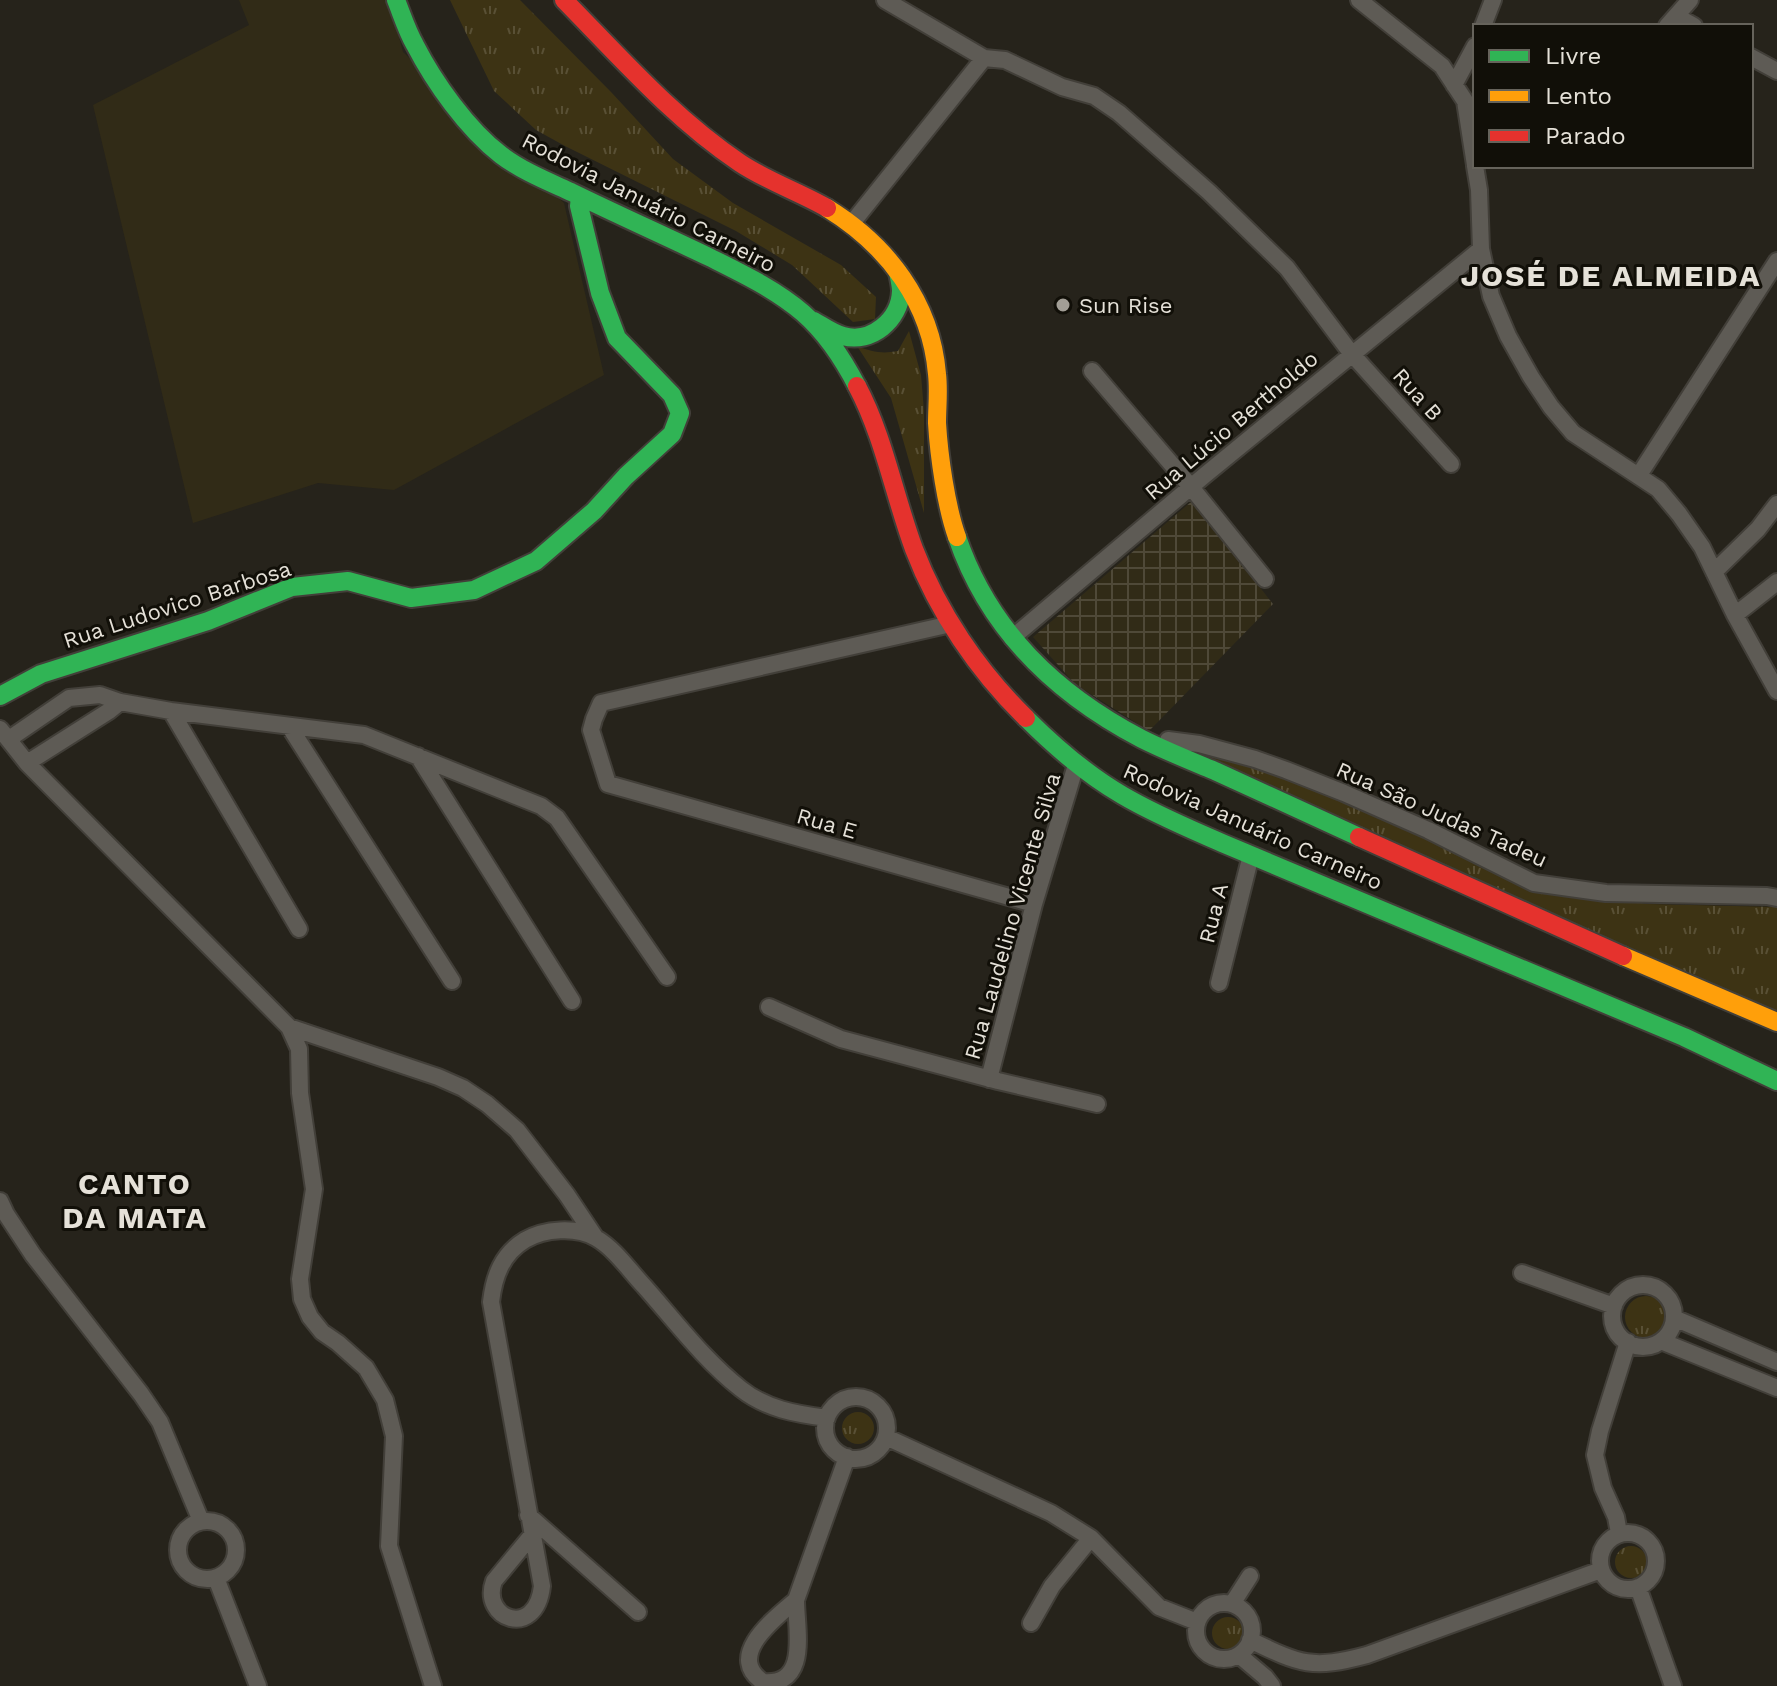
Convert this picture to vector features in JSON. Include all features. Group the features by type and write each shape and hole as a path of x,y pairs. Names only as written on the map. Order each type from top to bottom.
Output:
{"main road":[{"name":"Rodovia Januário Carneiro","path":"396,0 416,49 451,100 495,150 531,173 748,277 806,316 841,358 871,414 913,547 927,583 951,624 1005,695 1076,765 1149,809 1251,855 1669,1031 1777,1081"},
{"name":"Rodovia Januário Carneiro","path":"564,0 658,97 697,132 743,166 804,195 852,223 871,239 898,271 917,302 931,338 937,372 938,433 951,521 988,604 1037,666 1096,712 1143,739 1559,928 1777,1022"},
{"name":"Rua Ludovico Barbosa","path":"0,696 41,674 208,621 292,587 348,581 411,598 474,590 536,561 594,511 626,476 672,434 680,413 672,395 617,338 600,293 579,206 580,197"},
{"path":"806,316 845,338 866,336 884,327 897,311 901,291 898,271"}],"street":[{"name":"Rua B","path":"885,0 984,58 1005,60 1062,87 1094,96 1119,113 1209,192 1287,268 1351,353 1451,464"},
{"path":"1359,0 1442,66 1465,101 1473,152"},
{"path":"1484,24 1493,0"},
{"path":"1671,21 1690,0"},
{"path":"1454,85 1473,50"},
{"path":"852,223 984,58"},
{"path":"1753,58 1777,71"},
{"path":"1475,168 1481,249 1491,296 1508,336 1531,377 1573,433 1658,489 1679,514 1702,547 1777,691"},
{"name":"Rua Lúcio Bertholdo","path":"1012,638 1351,353 1481,249"},
{"path":"1639,475 1777,261"},
{"path":"1092,371 1265,579"},
{"path":"1714,572 1758,529 1777,504"},
{"path":"1735,615 1777,582"},
{"name":"Rua E","path":"951,624 601,703 591,730 608,784 1034,904"},
{"path":"433,1686 389,1546 394,1436 385,1400 366,1368 322,1332 310,1317 302,1299 300,1279 314,1189 300,1093 299,1049 289,1027 27,763 5,734 69,698 100,695 120,702 171,711 364,735 541,806 557,818 667,977"},
{"path":"27,763 120,702"},
{"path":"171,711 299,929"},
{"path":"289,726 452,981"},
{"name":"Rua São Judas Tadeu","path":"1143,739 1199,744 1286,770 1428,830 1534,883 1606,893 1777,898"},
{"path":"418,756 572,1001"},
{"name":"Rua Laudelino Vicente Silva","path":"989,1079 1034,904 1076,765"},
{"name":"Rua A","path":"1219,983 1251,855"},
{"path":"769,1007 841,1039 1097,1104"},
{"path":"289,1027 438,1077 463,1088 487,1104 517,1130 595,1237 617,1255 712,1365 765,1405 827,1418"},
{"path":"0,1201 33,1255 160,1422 201,1521"},
{"path":"532,1535 494,1581 494,1605 505,1616 520,1619 528,1616 540,1600 542,1586 491,1302 493,1281 502,1261 516,1246 534,1235 554,1230 595,1237"},
{"path":"1522,1273 1614,1306"},
{"path":"1646,1285 1659,1289 1669,1298 1674,1318 1670,1331 1661,1341 1641,1347 1622,1338 1614,1326 1614,1306 1626,1290 1646,1285"},
{"path":"1674,1318 1777,1362"},
{"path":"1661,1341 1777,1388"},
{"path":"1619,1533 1595,1455 1628,1342"},
{"path":"866,1398 882,1411 887,1424 886,1437 879,1449 867,1457 847,1457 831,1445 826,1432 827,1418 834,1406 845,1399 866,1398"},
{"path":"886,1437 1051,1513 1091,1538 1159,1607 1197,1622"},
{"path":"796,1600 775,1618 751,1646 748,1663 755,1677 763,1682 779,1683 793,1674 797,1661 796,1600 847,1457"},
{"path":"528,1515 638,1612"},
{"path":"201,1521 220,1524 233,1537 236,1545 230,1569 216,1578 198,1578 183,1568 179,1559 177,1550 184,1532 201,1521"},
{"path":"1619,1533 1642,1536 1654,1551 1654,1569 1648,1580 1638,1587 1619,1587 1608,1580 1601,1570 1600,1557 1604,1546 1619,1533"},
{"path":"1031,1623 1061,1574 1091,1538"},
{"path":"1250,1640 1292,1660 1310,1664 1341,1662 1601,1570"},
{"path":"1232,1604 1250,1576"},
{"path":"216,1578 258,1686"},
{"path":"1638,1587 1673,1686"},
{"path":"1220,1603 1232,1604 1247,1616 1252,1628 1250,1640 1239,1655 1221,1659 1204,1651 1196,1635 1197,1622 1208,1608 1220,1603"},
{"path":"1239,1655 1272,1686"}],"shaded area":[{"path":"239,0 389,0 403,52 564,203 604,375 394,490 318,483 193,523 93,105 249,25"},
{"path":"1192,501 1273,604 1149,731 1075,684 1033,637"}],"green space":[{"path":"450,0 520,0 673,159 733,203 841,265 876,297 875,319 853,322 792,265 736,231 536,130 494,91"},
{"path":"909,331 921,375 924,411 924,513 891,398 857,346 877,352 898,351"},
{"path":"1186,751 1224,757 1302,784 1504,875 1647,904 1777,907 1777,1016"},
{"path":"1646,1296 1661,1302 1667,1317 1661,1332 1646,1338 1631,1332 1625,1317 1631,1302"},
{"path":"858,1412 869,1417 874,1428 869,1439 858,1444 847,1439 842,1428 847,1417"},
{"path":"1631,1546 1642,1551 1647,1562 1642,1573 1631,1578 1620,1573 1615,1562 1620,1551"},
{"path":"1228,1617 1239,1622 1244,1633 1239,1644 1228,1649 1217,1644 1212,1633 1217,1622"}],"traffic: fast":[{"path":"396,0 412,40 442,89 464,119 501,155 517,166 709,257 781,296 819,329 840,356 857,386"},
{"path":"0,696 41,674 208,621 292,587 348,581 411,598 474,590 536,561 594,511 626,476 672,434 680,413 672,395 617,338 600,293 579,206 580,197"},
{"path":"814,321 843,336 853,338 873,333 890,320 899,302 898,272"},
{"path":"957,537 987,602 1007,630 1029,656 1081,702 1151,743 1359,837"},
{"path":"1026,718 1096,778 1159,815 1684,1037 1777,1081"}],"traffic: slow":[{"path":"827,208 869,239 887,258 902,278 926,323 937,374 941,465 957,537"},
{"path":"1623,956 1777,1022"}],"traffic: jam":[{"path":"564,0 692,127 750,169 827,208"},
{"path":"857,386 882,446 914,549 935,595 961,640 992,681 1026,718"},
{"path":"1359,837 1623,956"}],"place":[{"name":"Sun Rise","path":"1063,305"}],"district":[{"name":"JOSÉ DE ALMEIDA","path":"1611,276"},
{"name":"CANTO DA MATA","path":"135,1201"}]}
